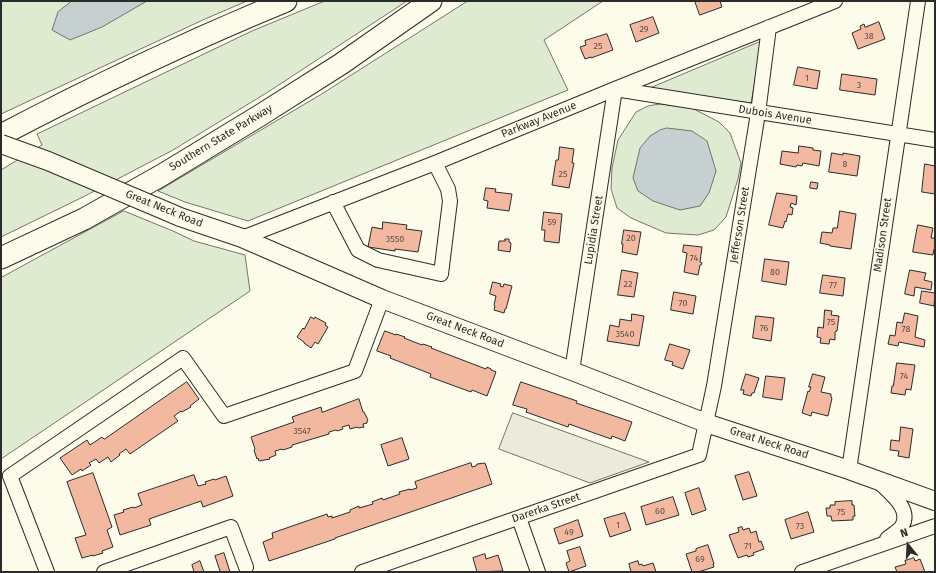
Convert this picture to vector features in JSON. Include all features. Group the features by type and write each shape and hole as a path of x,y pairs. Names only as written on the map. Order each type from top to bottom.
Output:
{"highway":[{"path":"1,135 174,50 286,1"},
{"name":"Southern State Parkway","path":"1,258 84,219 162,175 335,68 431,1"}],"main road":[{"name":"Great Neck Road","path":"1,144 48,161 180,217 242,238 382,299 706,423 849,470 935,501"}],"street":[{"name":"Parkway Avenue","path":"242,238 435,163 835,1"},
{"name":"Madison Street","path":"849,470 918,1"},
{"name":"Jefferson Street","path":"706,423 714,386 758,113 769,28"},
{"name":"Dubois Avenue","path":"615,89 935,140"},
{"name":"Lupidia Street","path":"572,371 615,89"},
{"path":"333,202 358,250 378,260 441,274 450,201 448,189 435,163"},
{"path":"47,572 10,476 183,358 224,416 355,371 382,299"},
{"name":"Darerka Street","path":"362,572 699,455 706,423"},
{"path":"878,480 900,504 905,515 902,527 880,545"},
{"path":"519,518 538,572"},
{"path":"802,572 935,526"},
{"path":"104,572 231,527 246,567"}],"green space":[{"path":"1,1 247,1 1,114"},
{"path":"325,1 407,1 268,92 173,150 85,196 1,237 1,170 42,145 37,134 252,31"},
{"path":"468,1 603,1 544,40 568,90 248,221 185,202 158,191 320,95"},
{"path":"762,41 751,103 648,89"},
{"path":"661,104 692,108 719,122 730,133 741,163 738,179 726,217 714,230 698,235 666,233 631,218 617,208 611,189 612,168 618,140 636,112 648,106"},
{"path":"124,211 194,241 245,255 250,291 1,459 1,278"}],"shaded area":[{"path":"72,1 147,1 102,27 70,40 52,30 58,12"},
{"path":"667,128 692,131 707,141 716,171 709,193 700,206 680,210 653,201 638,191 633,178 640,148 650,136"},
{"path":"513,413 649,462 590,483 499,449"}],"building":[{"path":"695,1 720,1 722,7 700,15"},
{"path":"653,17 659,33 636,42 630,25"},
{"path":"879,22 885,39 858,49 852,33 861,29 860,26 864,24 865,27"},
{"path":"607,34 613,50 585,59 580,47 586,45 585,41"},
{"path":"798,67 820,71 817,89 794,85"},
{"path":"842,74 877,79 875,95 840,90"},
{"path":"799,146 821,151 819,166 803,163 802,166 797,165 796,167 780,164 782,151 798,153"},
{"path":"560,147 574,149 572,163 574,163 569,188 552,185 556,160 558,160"},
{"path":"832,153 860,156 857,176 829,172"},
{"path":"925,164 935,166 935,194 922,192"},
{"path":"811,182 818,183 817,189 810,188"},
{"path":"486,188 496,189 495,192 512,194 509,211 487,208 488,201 484,200"},
{"path":"777,193 797,196 796,205 791,203 790,207 793,208 792,215 788,214 783,228 769,225"},
{"path":"840,211 856,214 851,249 820,243 822,232 832,233 833,228 837,228"},
{"path":"544,212 562,214 559,243 544,241 545,230 542,230"},
{"path":"383,222 407,225 406,229 422,231 418,252 395,249 395,251 368,247 372,227 382,229"},
{"path":"918,225 933,228 931,238 935,238 935,249 933,255 913,252"},
{"path":"624,230 641,232 637,255 622,252"},
{"path":"505,239 509,239 509,242 511,243 510,252 498,250 499,241 505,241"},
{"path":"684,245 702,247 700,262 702,263 700,265 698,275 684,272 687,253 683,252"},
{"path":"765,259 789,262 786,285 762,281"},
{"path":"622,270 638,273 634,297 618,295"},
{"path":"910,270 926,273 924,280 932,282 931,290 915,287 914,296 905,294"},
{"path":"823,275 845,278 843,296 820,293"},
{"path":"493,282 501,284 500,286 503,287 504,284 512,286 504,313 494,310 496,296 490,294"},
{"path":"922,291 935,293 934,306 920,303"},
{"path":"674,292 696,296 693,314 671,310"},
{"path":"825,310 832,311 831,315 839,316 837,331 835,332 835,340 830,339 829,344 820,343 821,338 817,337 818,327 823,328"},
{"path":"905,313 918,316 915,337 925,340 924,347 899,342 898,346 888,344 890,335 895,336 897,322 902,323"},
{"path":"632,314 644,316 639,346 607,341 610,325 619,327 620,319 631,321"},
{"path":"756,316 774,318 771,341 753,338"},
{"path":"311,317 314,319 315,317 326,323 325,325 328,327 318,344 315,342 311,348 297,337"},
{"path":"385,331 405,337 404,338 422,345 432,347 431,348 486,369 487,367 496,372 487,396 472,390 471,392 430,377 431,374 390,358 391,356 377,351"},
{"path":"670,344 690,350 683,369 672,365 673,362 665,360"},
{"path":"897,363 915,365 911,390 906,389 905,395 891,393"},
{"path":"746,374 759,378 754,393 752,393 751,396 743,394 744,390 741,390"},
{"path":"813,374 825,377 821,392 831,394 832,398 828,416 812,412 811,416 802,413 808,391 809,392 811,387 809,387"},
{"path":"766,376 785,378 782,400 763,397"},
{"path":"187,382 199,399 190,406 191,407 174,416 178,421 130,454 126,449 111,462 108,457 99,463 96,459 89,463 91,465 82,471 81,469 72,475 60,458 87,440 90,445 102,437 104,439"},
{"path":"521,382 632,422 625,441 612,436 611,439 569,424 568,427 526,412 527,409 513,405"},
{"path":"359,399 363,412 368,420 367,423 363,424 364,427 350,429 349,425 342,427 343,429 329,432 329,434 292,445 292,447 283,450 275,451 276,455 269,458 270,459 259,461 258,458 257,459 251,437 294,422 292,417 321,407 322,412"},
{"path":"901,427 913,429 909,458 898,456 899,451 890,450 891,440 899,441"},
{"path":"402,438 409,459 388,466 381,445"},
{"path":"471,463 472,467 476,466 477,464 485,463 492,484 269,561 263,542 273,538 272,533 327,514 328,517 332,516 332,518 350,512 350,510 359,506 359,508 373,504 372,502 382,498 383,500 400,494 399,492 417,488 415,482"},
{"path":"749,472 757,496 743,500 735,476"},
{"path":"93,473 112,527 107,530 113,547 102,551 103,553 82,558 75,538 86,535 67,482"},
{"path":"194,475 198,486 206,484 205,482 226,476 233,496 203,507 201,501 149,519 151,525 120,535 114,515 124,512 123,510 142,505 138,494"},
{"path":"699,488 706,510 692,515 685,493"},
{"path":"673,497 679,515 646,525 641,507"},
{"path":"852,501 855,516 853,516 853,520 832,521 831,516 827,516 826,508 830,508 830,505 835,505 835,502"},
{"path":"808,512 814,532 791,539 785,520"},
{"path":"625,513 631,530 610,537 604,519"},
{"path":"578,520 583,536 559,544 554,529"},
{"path":"742,527 743,530 749,528 751,533 756,531 759,542 761,541 764,549 753,553 754,555 748,557 747,555 738,558 729,535 739,532 738,528"},
{"path":"708,545 714,567 698,572 692,572 686,554"},
{"path":"580,547 586,566 569,572 566,563 570,561 567,551"},
{"path":"224,553 230,572 218,572 220,571 215,556"},
{"path":"485,554 486,559 498,555 503,571 477,572 473,558"},
{"path":"914,558 915,561 920,559 925,572 897,572 895,567 906,564 905,561"},
{"path":"200,561 204,572 194,572 192,565"},
{"path":"638,561 639,565 642,564 643,566 653,563 656,572 631,572 629,564"}]}
